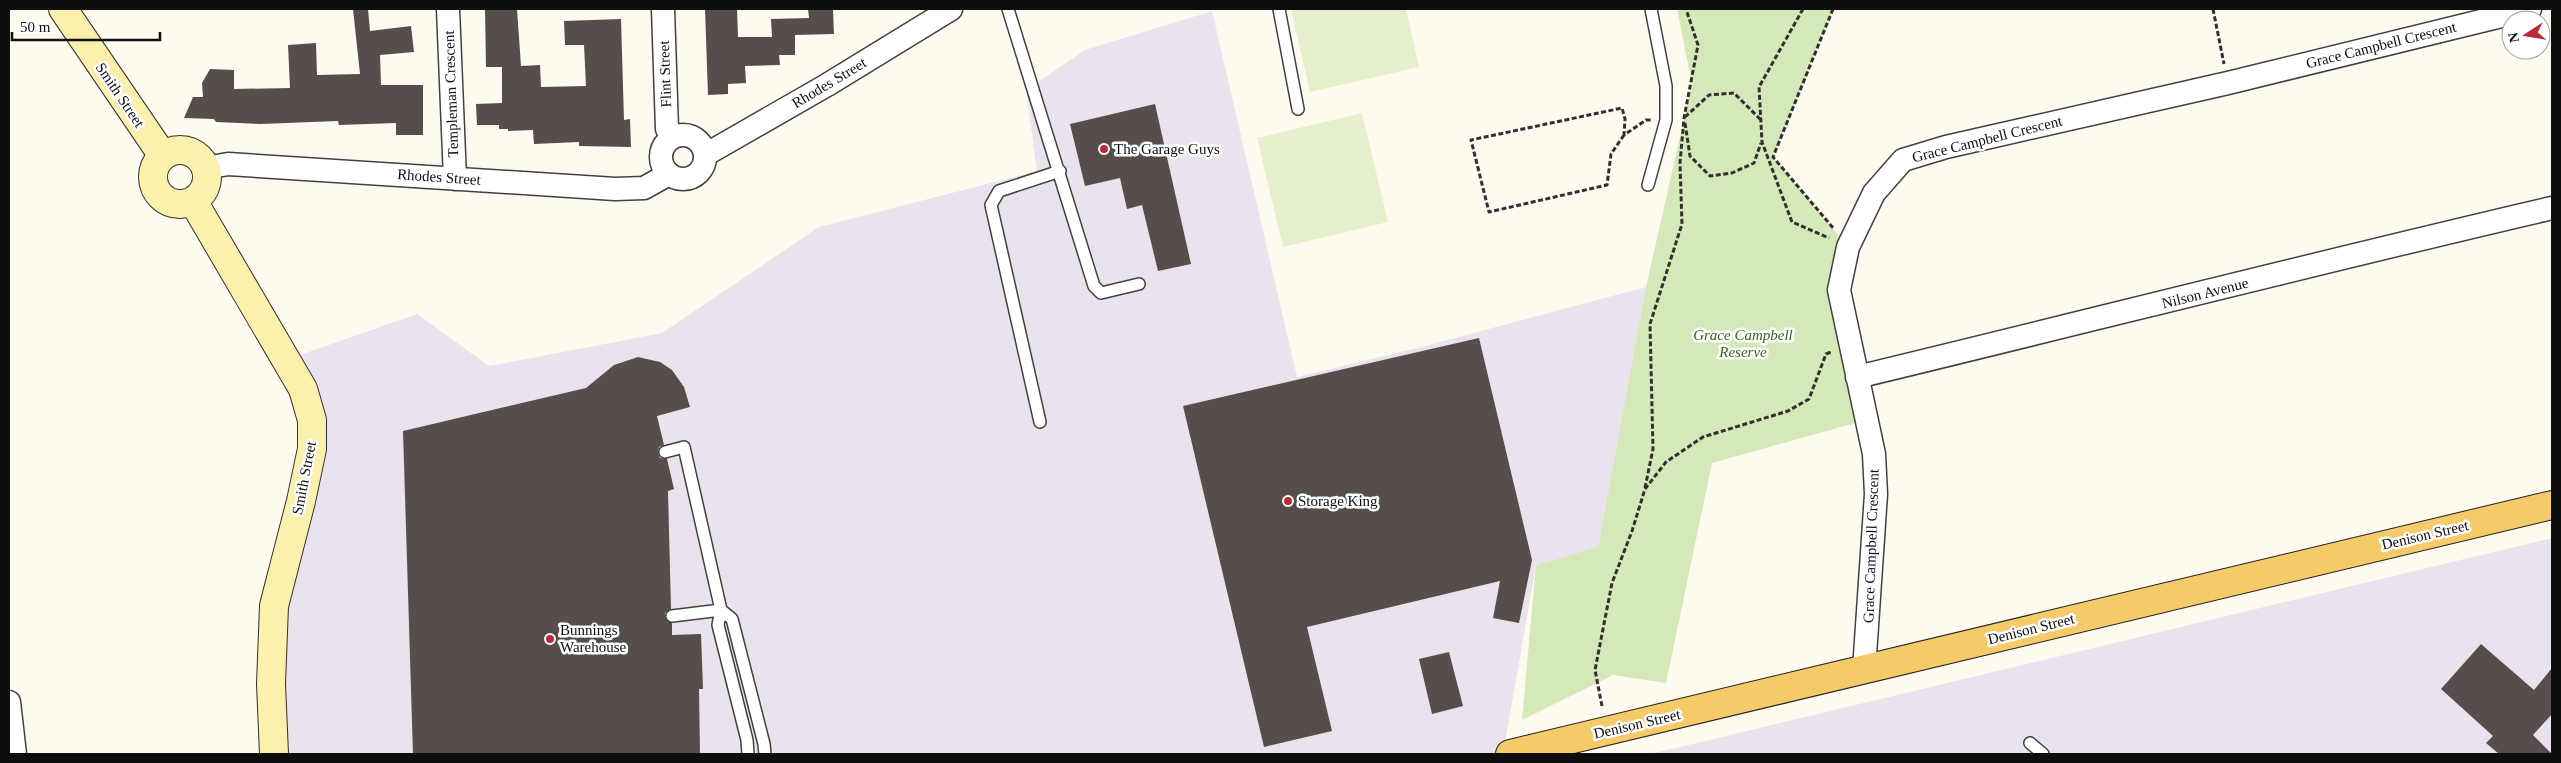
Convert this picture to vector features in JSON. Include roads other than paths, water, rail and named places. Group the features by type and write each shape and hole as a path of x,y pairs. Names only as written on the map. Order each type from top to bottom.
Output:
{"main road":[{"name":"Denison Street","path":"1510,754 2552,505"}],"street":[{"name":"Smith Street","path":"62,9 163,156"},
{"name":"Templeman Crescent","path":"448,9 455,178"},
{"name":"Flint Street","path":"663,9 667,129 672,138"},
{"name":"Rhodes Street","path":"705,155 826,85 951,9"},
{"name":"Grace Campbell Crescent","path":"1864,670 1876,494 1874,454 1839,290 1848,247 1874,193 1903,160 1946,147 2228,83 2530,9"},
{"path":"678,136 693,138 699,142 705,155 701,170 690,178 675,178 669,174 661,158 663,147 672,138 678,136"},
{"path":"187,151 202,160 208,176 204,191 193,201 176,204 160,196 153,180 154,171 163,156 170,152 187,151"},
{"name":"Rhodes Street","path":"206,168 228,164 631,189 644,188 669,174"},
{"name":"Smith Street","path":"193,201 303,389 312,420 312,449 301,501 274,606 271,684 274,754"},
{"name":"Nilson Avenue","path":"1857,377 2182,299 2363,252 2552,208"},
{"path":"9,702 15,754"}],"lane":[{"path":"1008,9 1097,290 1101,293 1138,284"},
{"path":"1279,9 1298,109"},
{"path":"1648,185 1666,120 1666,86 1651,9"},
{"path":"1040,422 992,205 999,191 1060,171"},
{"path":"666,452 684,447 721,610 718,625 748,740 748,754"},
{"path":"672,616 721,610 732,619 736,628 765,754"},
{"path":"2030,743 2043,754"}],"place":[{"name":"The Garage Guys","path":"1104,149"},
{"name":"Storage King","path":"1288,501"},
{"name":"Bunnings Warehouse","path":"550,639"}],"park label":[{"name":"Grace Campbell Reserve","path":"1743,344"}]}
